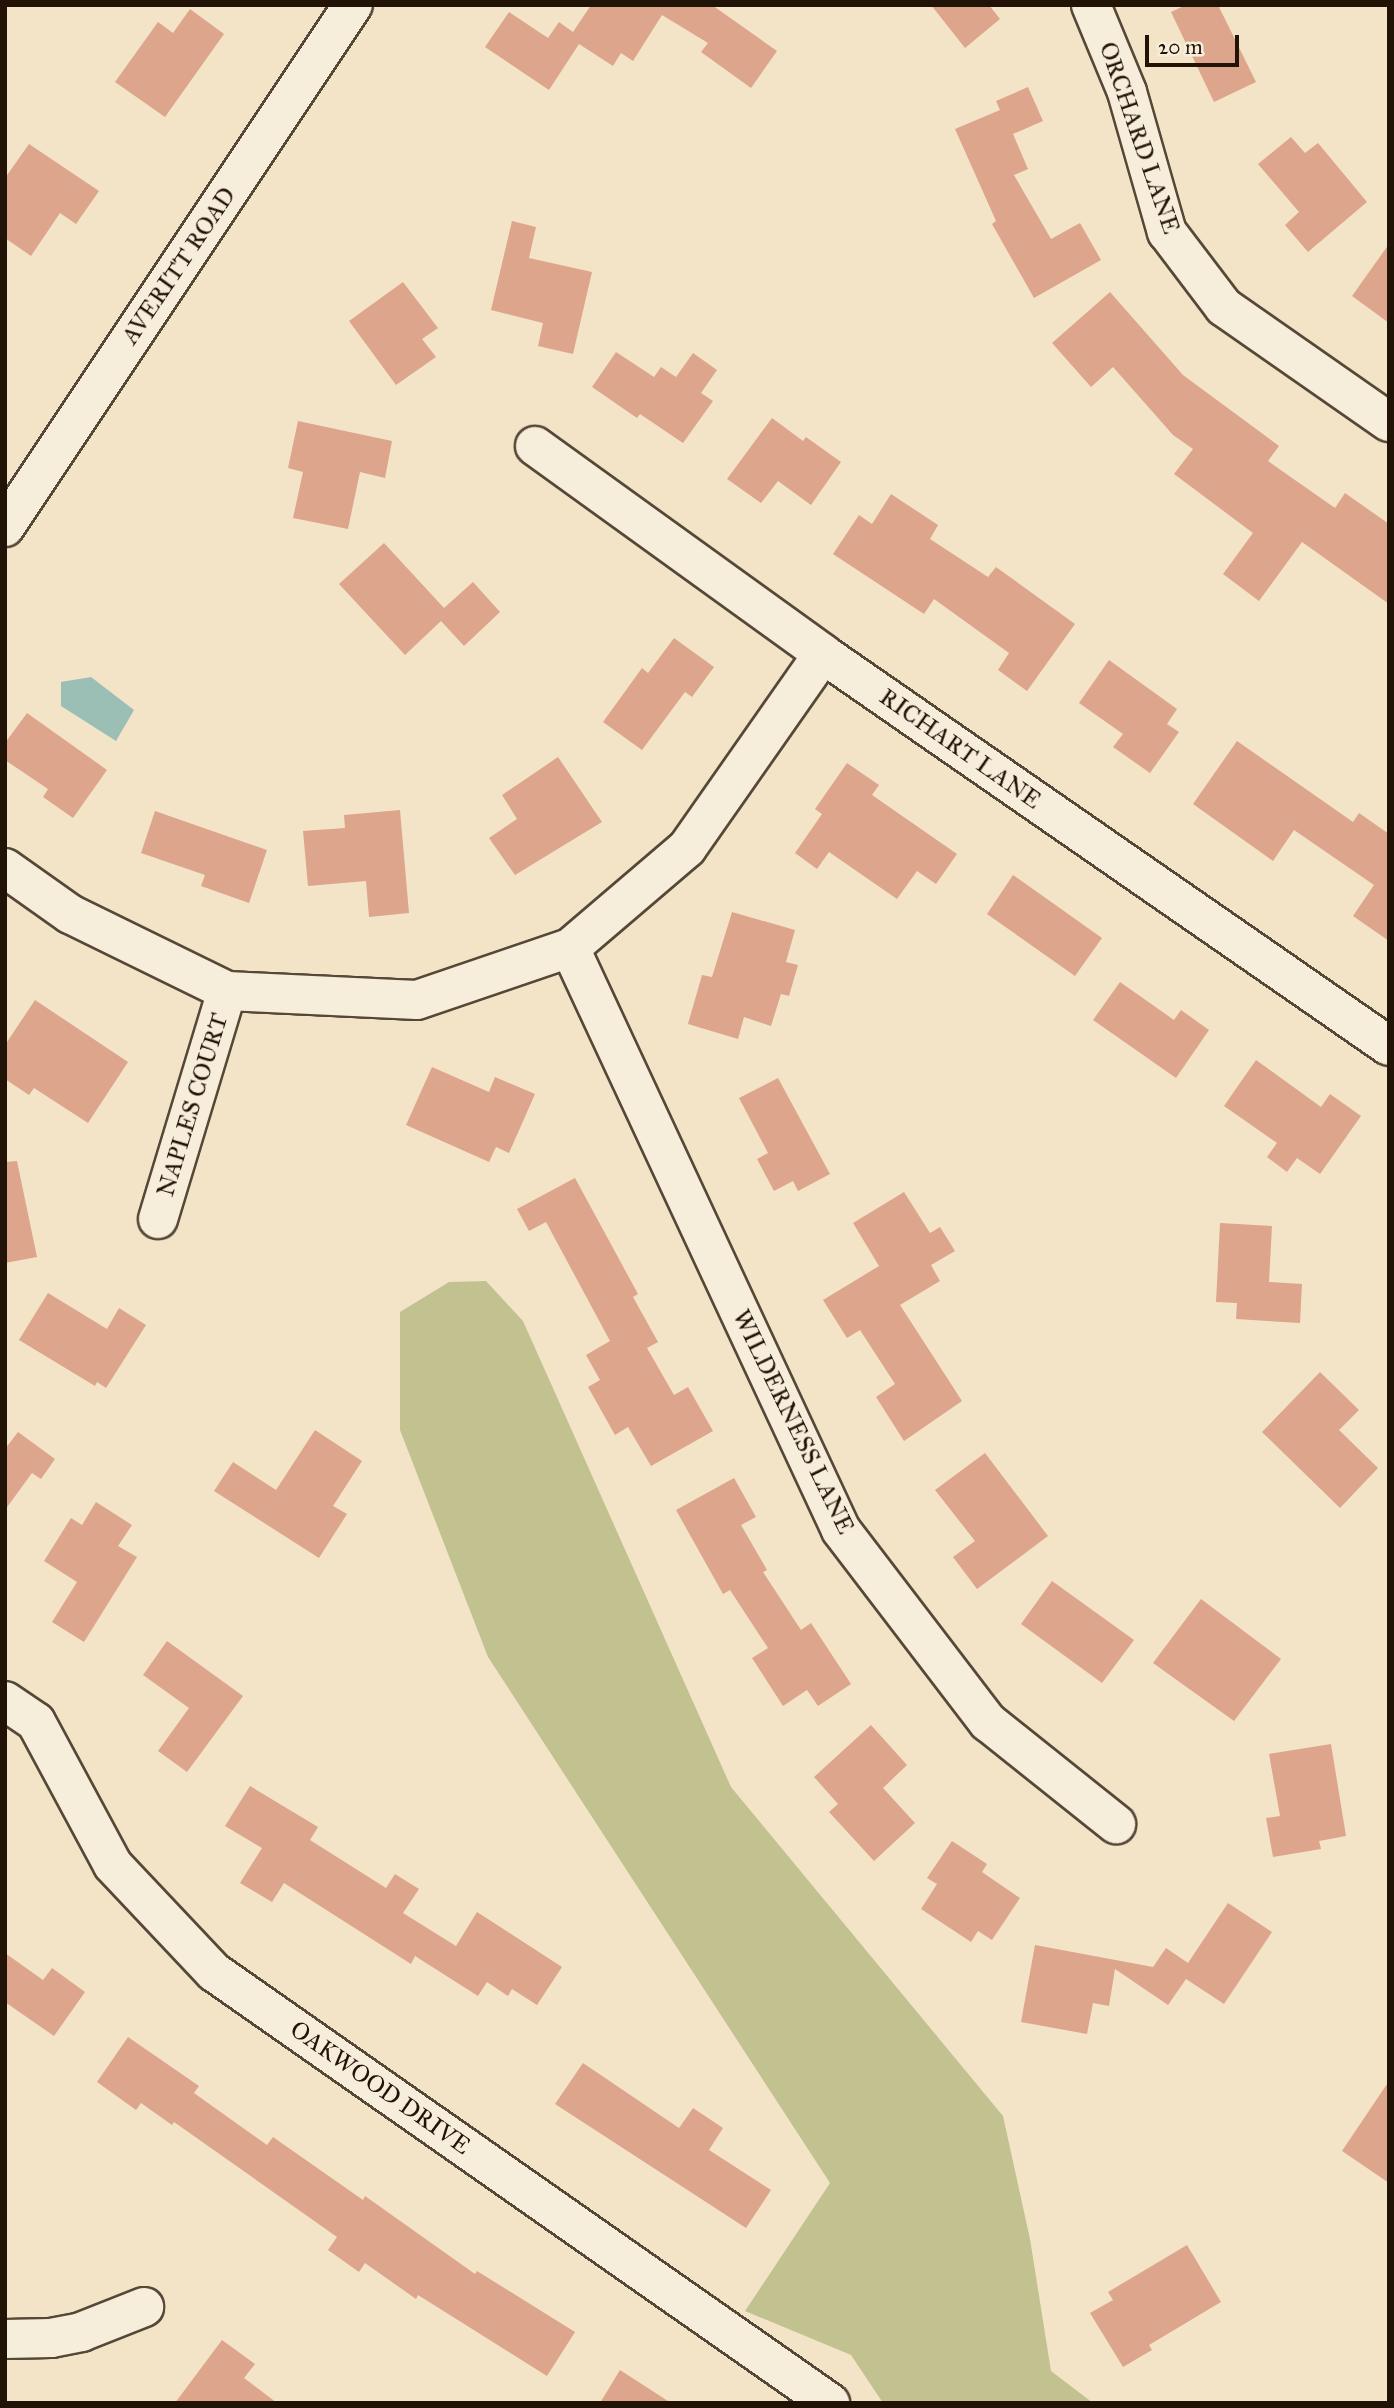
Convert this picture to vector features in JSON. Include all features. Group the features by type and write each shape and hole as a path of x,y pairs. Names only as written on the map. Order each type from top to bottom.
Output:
{"street":[{"name":"AVERITT ROAD","path":"5,527 353,5"},
{"name":"ORCHARD LANE","path":"1091,5 1127,92 1167,232 1224,307 1389,422"},
{"name":"RICHART LANE","path":"535,446 823,654 1389,1046"},
{"path":"5,868 71,914 228,991 417,1000 570,948 687,848 823,654"},
{"name":"WILDERNESS LANE","path":"570,948 841,1530 988,1722 1116,1824"},
{"name":"NAPLES COURT","path":"158,1219 228,991"},
{"name":"OAKWOOD DRIVE","path":"5,1701 36,1722 113,1865 214,1972 830,2403"},
{"path":"5,2339 51,2338 81,2332 144,2307"}],"green space":[{"path":"486,1281 523,1321 731,1787 1003,2116 1030,2239 1051,2371 1093,2403 883,2403 851,2355 745,2311 830,2183 488,1657 400,1430 400,1312 449,1282"}],"water":[{"path":"91,677 134,710 116,741 61,706 61,682"}],"building":[{"path":"591,5 712,5 777,51 751,88 701,52 708,43 662,15 633,61 621,53 613,66 579,44 549,90 485,47 509,12 548,38 559,22 573,32"},
{"path":"931,5 989,5 1000,19 965,48"},
{"path":"1186,5 1218,5 1256,82 1214,102 1171,12"},
{"path":"190,9 224,34 165,117 115,82 158,22 173,33"},
{"path":"1028,87 1043,121 1013,134 1028,169 1014,175 1051,239 1080,223 1101,260 1034,298 992,224 996,221 955,129 1000,110 996,101"},
{"path":"1291,137 1305,153 1318,143 1367,202 1308,252 1285,225 1299,212 1258,164"},
{"path":"29,144 99,191 76,224 60,213 31,256 5,238 5,178"},
{"path":"512,221 536,227 529,258 592,272 573,354 538,346 543,323 491,310"},
{"path":"1389,244 1389,323 1352,296"},
{"path":"403,282 438,328 422,339 436,357 396,385 349,321"},
{"path":"1110,292 1183,375 1279,446 1268,461 1335,508 1345,493 1389,524 1389,604 1302,542 1259,601 1223,574 1253,533 1174,474 1193,449 1173,435 1113,367 1091,387 1052,343"},
{"path":"616,352 654,377 661,367 676,377 693,353 717,370 701,393 713,401 683,443 640,414 637,418 592,387"},
{"path":"772,418 803,441 806,437 841,462 811,505 778,481 761,503 727,479"},
{"path":"298,421 392,441 385,478 360,472 348,529 293,518 303,472 288,468"},
{"path":"891,494 938,525 930,539 988,577 996,567 1075,624 1027,691 998,670 1009,653 934,599 924,614 833,554 859,515 872,524"},
{"path":"384,543 444,608 473,582 500,612 464,646 441,621 405,655 339,584"},
{"path":"674,638 714,667 692,697 685,692 642,750 603,722 642,668 648,673"},
{"path":"1109,660 1177,709 1167,724 1179,732 1150,773 1113,747 1123,734 1079,703"},
{"path":"27,713 107,770 73,818 43,797 48,789 5,760 5,743"},
{"path":"1237,741 1353,822 1359,813 1389,834 1389,941 1353,916 1374,885 1294,830 1273,861 1193,804"},
{"path":"558,757 602,822 515,875 489,838 517,819 502,795"},
{"path":"847,763 879,785 872,795 957,854 936,884 917,871 897,899 829,852 817,869 795,853 822,814 815,809"},
{"path":"400,810 409,913 369,917 366,881 308,886 303,831 345,828 344,815"},
{"path":"155,811 267,850 249,903 201,886 205,875 141,853"},
{"path":"1013,875 1102,938 1075,976 987,914"},
{"path":"732,912 795,930 786,962 798,965 789,996 781,994 771,1026 744,1017 738,1039 688,1024 702,975 712,977"},
{"path":"1120,982 1174,1020 1181,1010 1209,1030 1176,1078 1093,1020"},
{"path":"35,1000 128,1062 88,1123 34,1088 29,1095 5,1079 5,1045"},
{"path":"1256,1060 1321,1107 1330,1094 1361,1116 1320,1174 1297,1158 1287,1172 1267,1157 1277,1143 1224,1106"},
{"path":"432,1067 489,1092 495,1077 535,1094 509,1153 496,1147 489,1162 406,1125"},
{"path":"778,1078 830,1174 798,1191 793,1181 774,1191 757,1159 768,1153 739,1098"},
{"path":"17,1161 37,1257 5,1263 5,1162"},
{"path":"575,1178 638,1294 633,1297 658,1342 647,1348 674,1395 688,1387 713,1431 651,1466 628,1427 615,1435 588,1387 600,1380 586,1355 610,1341 546,1222 529,1231 517,1209"},
{"path":"904,1192 930,1233 940,1227 955,1251 931,1265 940,1281 900,1305 962,1401 904,1441 876,1397 895,1384 860,1330 847,1338 823,1300 879,1266 853,1223"},
{"path":"1220,1223 1272,1226 1269,1282 1302,1284 1300,1323 1236,1319 1237,1303 1216,1302"},
{"path":"48,1293 107,1329 119,1308 146,1325 106,1388 97,1382 95,1386 19,1340"},
{"path":"1320,1372 1359,1410 1339,1430 1378,1468 1340,1508 1262,1432"},
{"path":"315,1430 362,1461 333,1506 347,1514 319,1558 214,1491 233,1462 276,1490"},
{"path":"18,1432 55,1459 41,1479 32,1473 5,1510 5,1449"},
{"path":"985,1453 1048,1536 977,1589 953,1557 975,1541 935,1490"},
{"path":"734,1478 756,1517 741,1525 767,1570 763,1572 801,1630 811,1623 851,1684 818,1706 807,1690 783,1706 752,1658 768,1648 730,1590 723,1594 676,1510"},
{"path":"96,1502 132,1525 118,1546 137,1557 84,1642 52,1622 77,1582 44,1561 71,1518 82,1525"},
{"path":"1052,1581 1134,1640 1102,1683 1021,1624"},
{"path":"1201,1599 1281,1659 1234,1721 1153,1663"},
{"path":"167,1641 243,1696 187,1772 158,1751 189,1708 143,1675"},
{"path":"871,1725 907,1765 883,1788 915,1823 874,1861 829,1812 838,1804 814,1777"},
{"path":"1331,1744 1346,1836 1319,1841 1321,1849 1273,1857 1266,1818 1280,1816 1269,1754"},
{"path":"250,1786 318,1827 310,1840 386,1888 395,1874 419,1889 403,1913 456,1946 477,1912 562,1967 537,2005 512,1989 508,1996 487,1982 478,1996 415,1956 411,1964 284,1883 272,1902 240,1883 262,1848 225,1826"},
{"path":"952,1841 987,1864 982,1872 1020,1898 992,1940 978,1931 971,1942 921,1909 937,1884 927,1878"},
{"path":"1228,1903 1272,1932 1224,2004 1186,1979 1168,2005 1115,1969 1109,2006 1093,2003 1087,2034 1021,2022 1035,1945 1153,1967 1166,1948 1188,1963"},
{"path":"5,1953 43,1980 52,1968 85,1992 54,2036 5,2002"},
{"path":"128,2037 199,2086 194,2093 267,2145 273,2137 363,2200 365,2196 475,2274 477,2271 575,2332 547,2376 418,2295 416,2299 365,2263 359,2272 328,2250 337,2237 174,2122 172,2125 141,2103 136,2110 97,2082"},
{"path":"583,2063 679,2128 693,2108 723,2128 709,2150 771,2190 746,2228 555,2104"},
{"path":"1389,2081 1389,2183 1342,2151"},
{"path":"1187,2245 1221,2302 1149,2345 1152,2350 1123,2367 1090,2313 1113,2300 1108,2292"},
{"path":"222,2340 255,2364 244,2378 277,2403 175,2403"},
{"path":"620,2370 671,2403 600,2403"}]}
